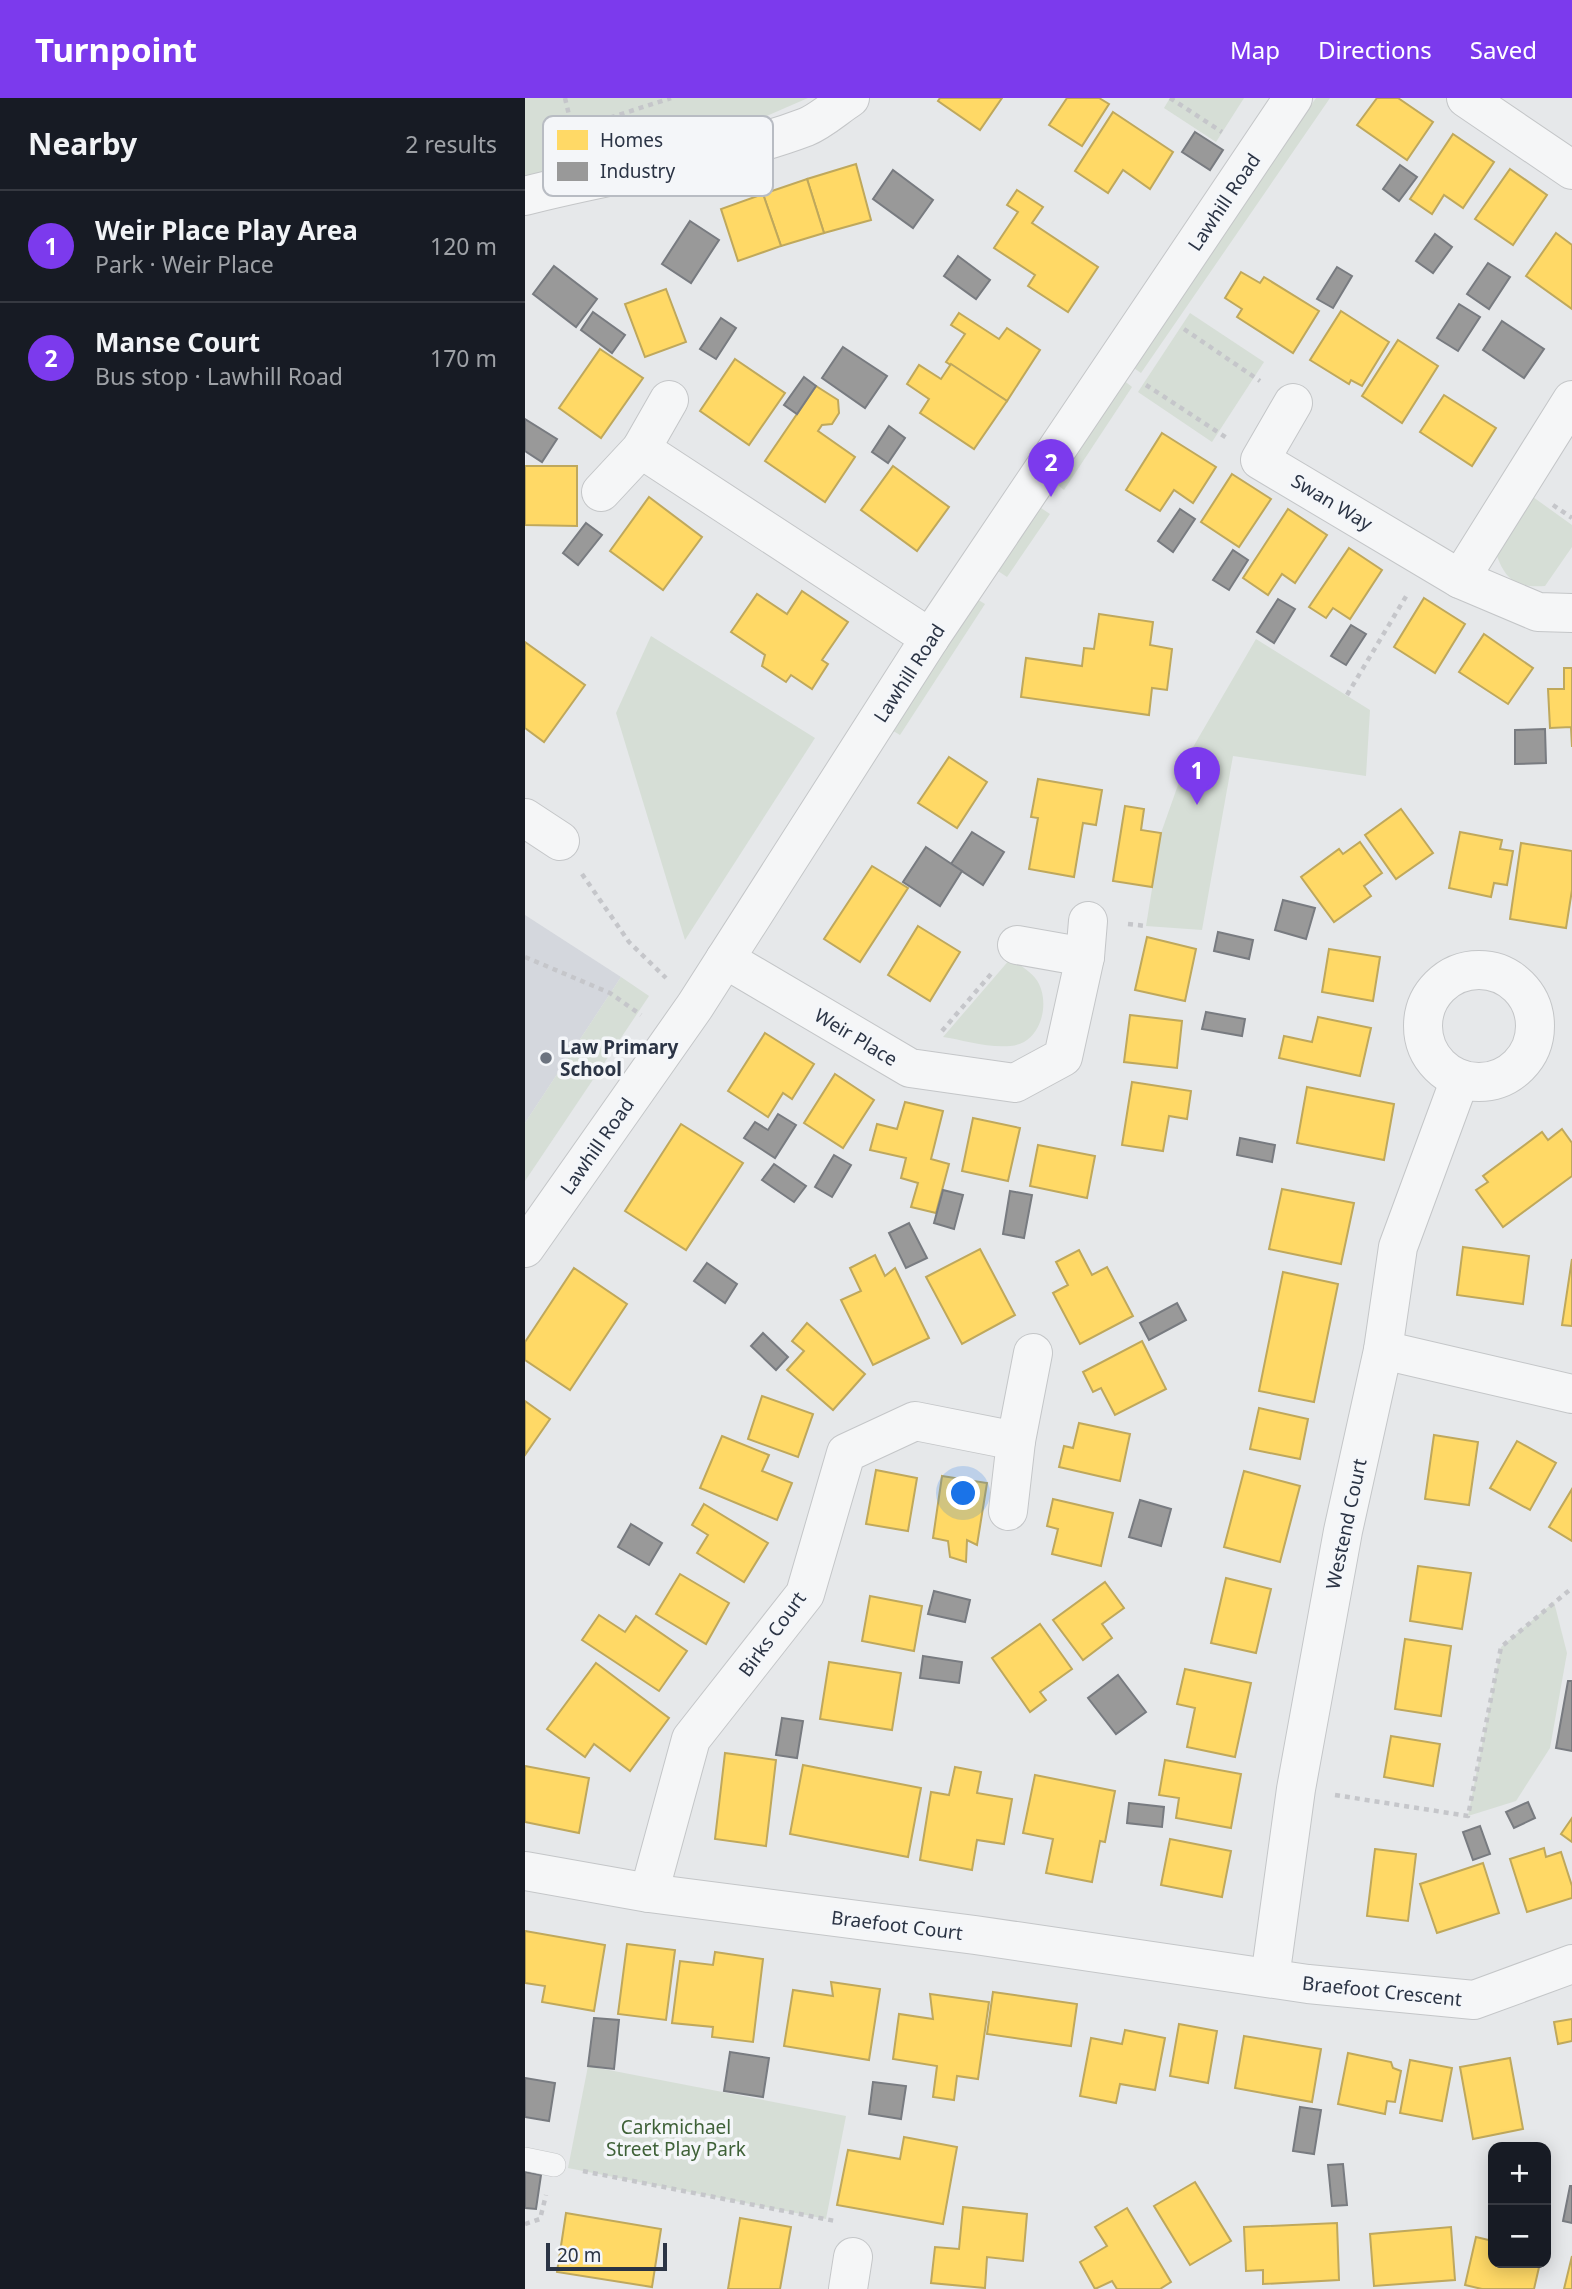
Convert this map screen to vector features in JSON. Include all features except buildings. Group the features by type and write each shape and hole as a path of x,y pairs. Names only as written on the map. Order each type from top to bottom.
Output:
{"street":[{"path":"773,137 808,127 851,98"},
{"name":"Lawhill Road","path":"525,1248 673,1039 930,638 1293,98"},
{"path":"1466,98 1572,170"},
{"path":"525,196 543,191"},
{"path":"601,492 641,449 669,400"},
{"path":"1460,579 1572,400"},
{"path":"1260,460 1293,403"},
{"path":"641,449 930,638"},
{"name":"Swan Way","path":"1260,460 1460,579 1538,612 1572,612"},
{"path":"525,818 560,841"},
{"name":"Weir Place","path":"725,959 910,1068 1015,1083 1063,1057 1086,939 1017,945"},
{"name":"Westend Court","path":"1270,1978 1296,1789 1342,1531 1383,1350 1398,1247 1459,1079"},
{"path":"1383,1350 1572,1394"},
{"path":"1007,1511 1016,1441 1033,1353"},
{"name":"Birks Court","path":"649,1893 691,1739 804,1594 846,1453 915,1421 1016,1441"},
{"name":"Braefoot Court","path":"525,1871 649,1893 975,1935 1270,1978"},
{"name":"Braefoot Crescent","path":"1270,1978 1474,2000 1572,1964"}],"lane":[{"path":"525,2159 554,2165"}],"path":[{"path":"565,98 569,116"},
{"path":"615,116 671,98"},
{"path":"1170,98 1257,154"},
{"path":"1153,308 1293,403"},
{"path":"1115,365 1260,460"},
{"path":"1347,695 1428,559"},
{"path":"560,841 629,942 695,1006"},
{"path":"910,1068 1017,945"},
{"path":"525,957 610,993 673,1039"},
{"path":"1296,1789 1468,1816 1501,1647 1572,1588"},
{"path":"525,2224 540,2219 554,2165 856,2226 850,2273"}],"shaded area":[{"name":"Law Primary School","path":"525,915 621,977 525,1123"}],"green space":[{"path":"525,98 808,98 767,116 543,116 543,174 525,178"},
{"path":"1170,98 1244,98 1216,142 1164,108"},
{"path":"1316,98 1330,98 1141,373 1131,366"},
{"path":"1190,313 1264,362 1212,442 1138,392"},
{"path":"1122,379 1132,387 1064,490 1053,481"},
{"path":"1533,497 1572,525 1572,547 1545,586 1519,584 1513,580 1503,570 1496,553"},
{"path":"1038,506 1050,514 1007,577 995,569"},
{"path":"975,598 985,604 900,735 890,729"},
{"path":"651,636 815,738 685,940 616,713"},
{"path":"1256,639 1370,710 1366,776 1233,756 1202,930 1146,926 1161,833 1189,754"},
{"path":"1011,958 1034,977 1042,991 1042,1016 1036,1031 1024,1042 1006,1046 984,1045 943,1037"},
{"path":"621,977 649,996 525,1181 525,1123"},
{"path":"1554,1602 1567,1653 1550,1748 1516,1801 1468,1816 1501,1647"},
{"name":"Carkmichael Street Play Park","path":"588,2066 846,2116 826,2219 568,2168"}],"place":[{"name":"Manse Court","path":"1051,497"},
{"name":"Weir Place Play Area","path":"1197,805"},
{"name":"Law Primary School","path":"546,1058"}]}
